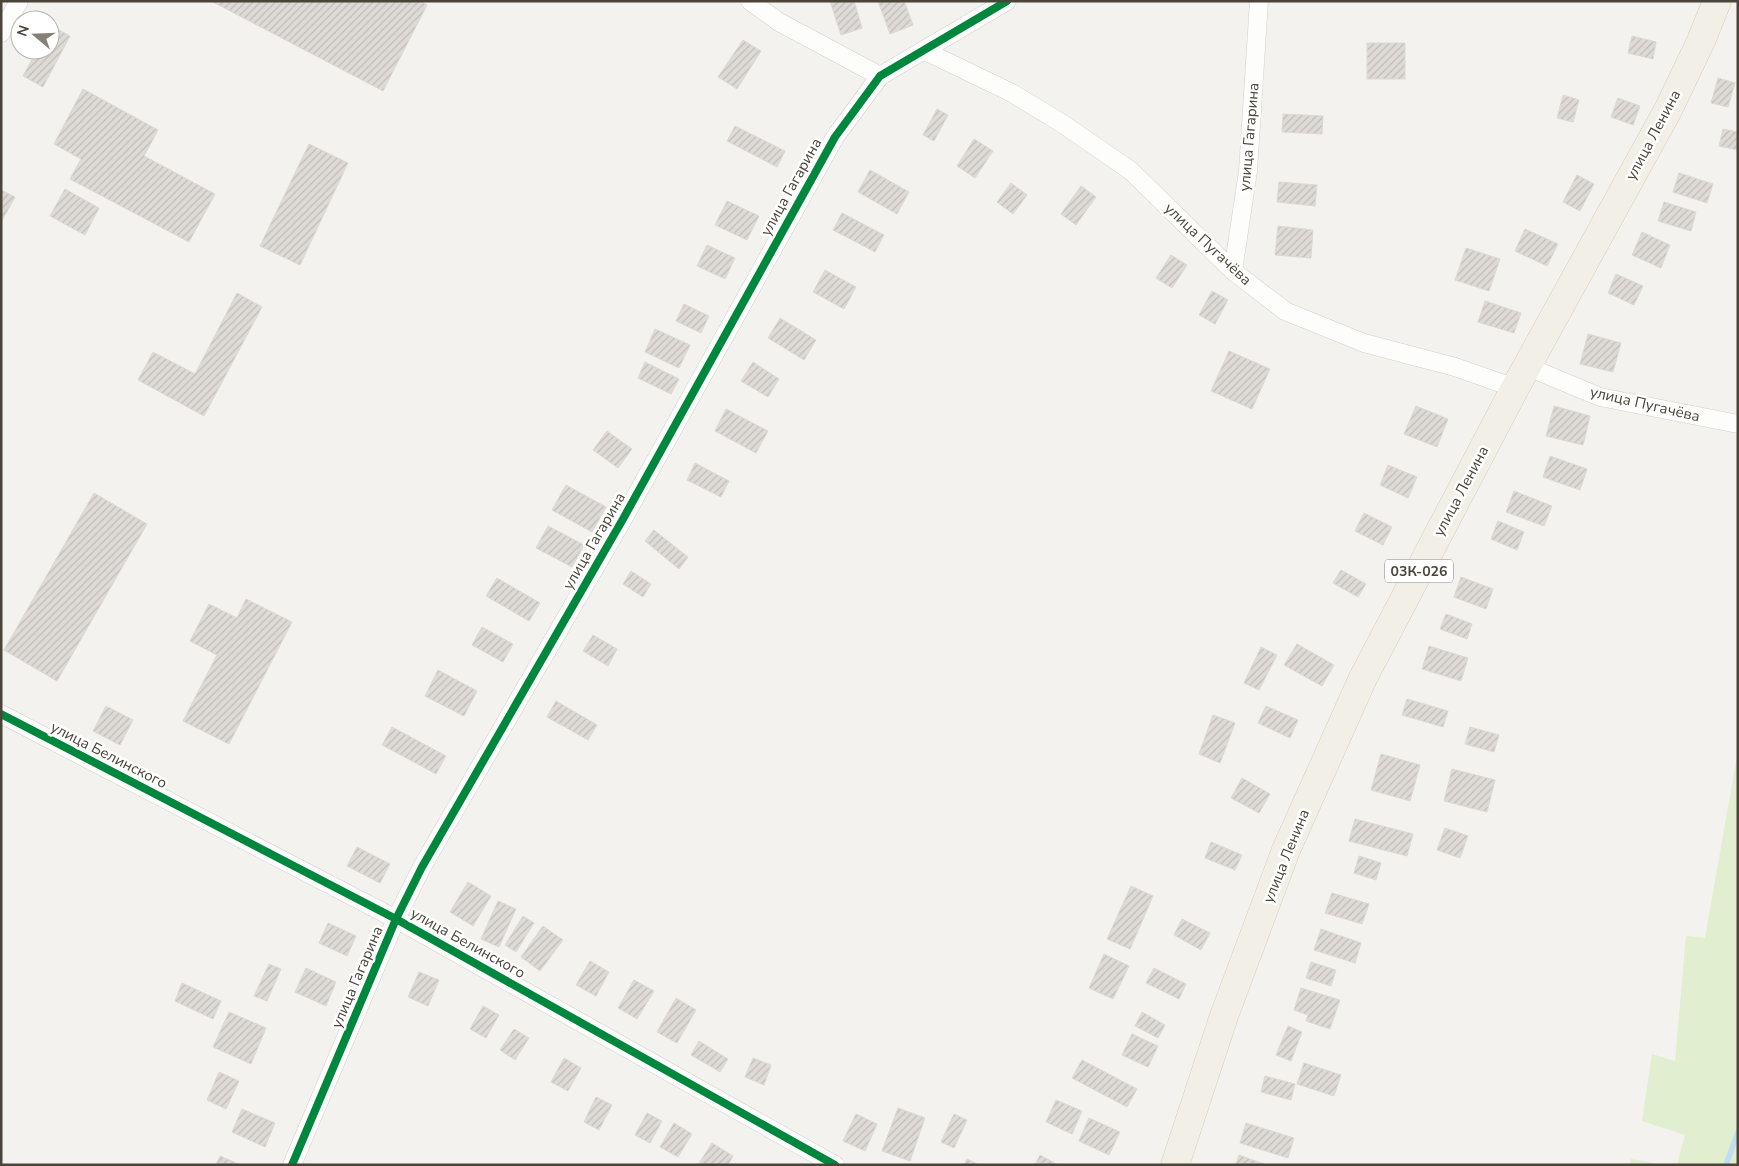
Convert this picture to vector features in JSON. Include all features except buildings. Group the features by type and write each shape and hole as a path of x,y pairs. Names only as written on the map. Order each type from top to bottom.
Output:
{"main road":[{"name":"улица Ленина","path":"1175,1165 1224,1016 1286,850 1363,678 1521,377 1668,110 1718,1"}],"street":[{"path":"1,33 19,1"},
{"path":"750,1 778,22 880,76"},
{"name":"улица Гагарина","path":"292,1165 396,919 422,867 623,519 835,137 880,76 1007,1"},
{"name":"улица Гагарина","path":"1233,271 1248,171 1259,1"},
{"name":"улица Пугачёва","path":"925,51 1012,93 1063,124 1131,171 1233,271 1285,311 1364,343 1455,367 1521,377 1600,397 1738,424"},
{"name":"улица Белинского","path":"1,714 396,919 835,1165"}],"green space":[{"path":"1738,750 1738,1165 1677,1165 1685,1135 1642,1121 1652,1054 1675,1061 1686,936 1705,938"},
{"path":"1631,1159 1664,1165 1629,1165"}],"waterway":[{"path":"1726,1165 1738,1132"}],"cycle path":[{"path":"292,1165 396,919 422,867 623,519 835,137 880,76 1007,1"},
{"path":"1,714 396,919 835,1165"}]}
